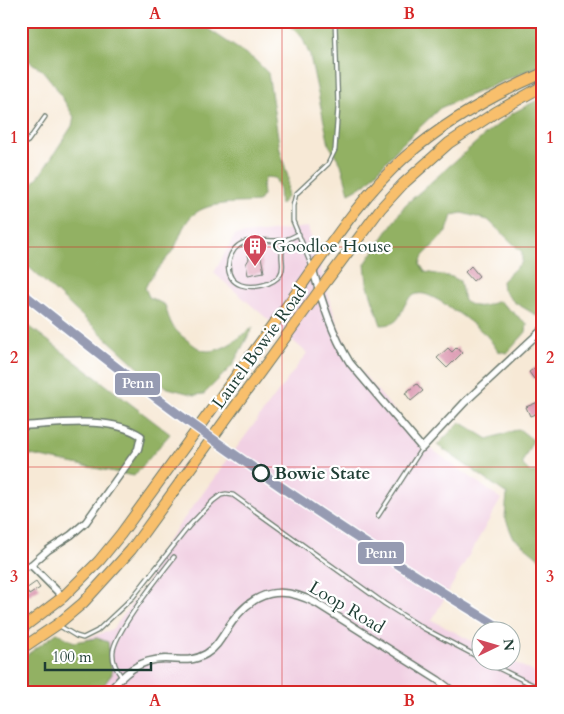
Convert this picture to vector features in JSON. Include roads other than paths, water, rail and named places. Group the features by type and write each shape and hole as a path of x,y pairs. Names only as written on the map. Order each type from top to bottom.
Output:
{"main road":[{"name":"Laurel Bowie Road","path":"21,629 63,597 121,534 363,203 404,158 456,117 489,98 543,73"},
{"name":"Laurel Bowie Road","path":"21,650 58,624 94,592 118,566 381,208 449,143 480,122 543,86"}],"street":[{"path":"313,270 338,342 350,363 422,448 478,390 543,329"},
{"path":"21,426 95,423 128,429 141,436 138,449 86,522 31,565 21,568"},
{"path":"31,565 63,597"},
{"name":"Loop Road","path":"120,676 130,669 147,662 165,659 184,661 206,654 217,644 233,621 249,604 269,594 288,592 316,603 438,680 455,693"},
{"path":"108,693 120,676"}],"lane":[{"path":"313,270 293,221 294,200 304,185 331,160 337,143 338,107 335,21"},
{"path":"21,145 28,141 45,117"},
{"path":"288,239 282,254 283,270 272,283 240,285 231,277 228,268 229,258 239,245 253,240 283,240 299,234"},
{"path":"378,516 422,448"},
{"path":"58,624 82,638 97,632 133,597 189,526 216,498 226,494 233,495 385,604 423,628 472,654"},
{"path":"120,676 115,667 113,651 117,639 130,616 174,557"},
{"path":"506,672 543,690"}],"place":[{"name":"Goodloe House","path":"255,267"},
{"name":"Bowie State","path":"261,473"}]}
